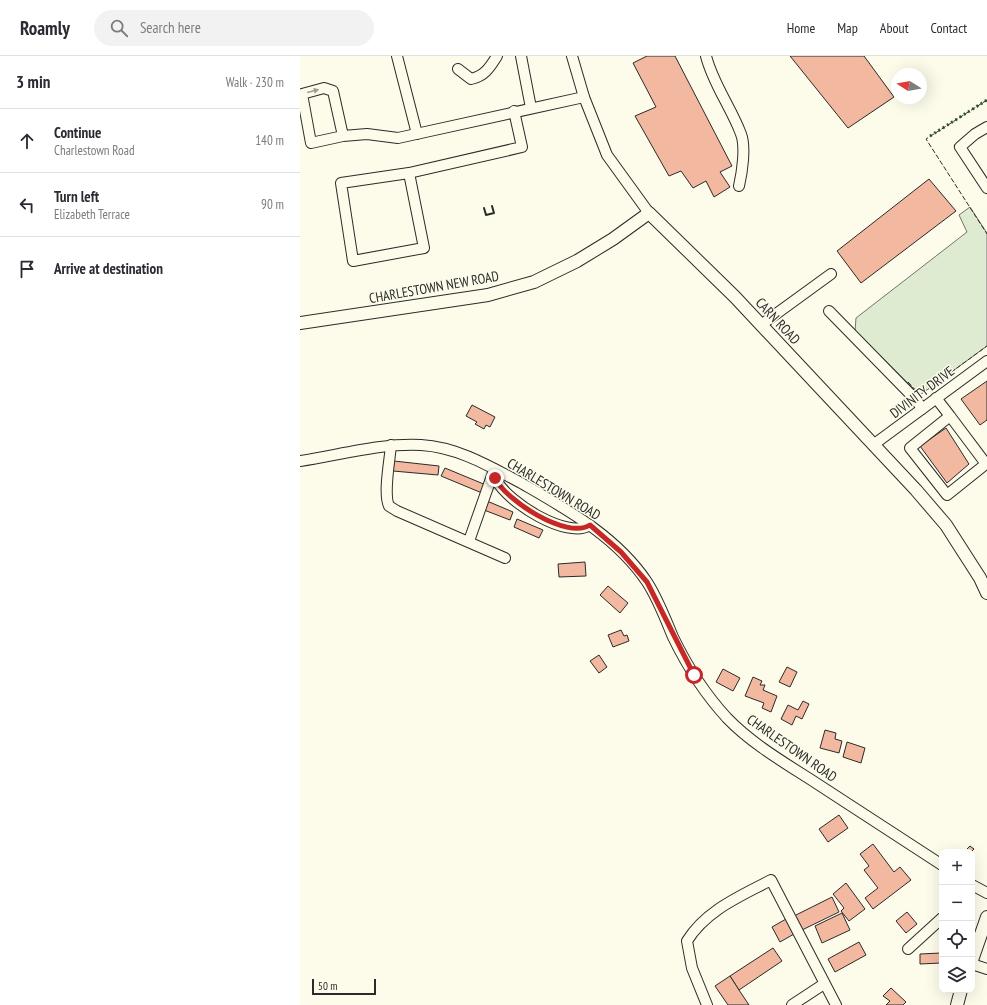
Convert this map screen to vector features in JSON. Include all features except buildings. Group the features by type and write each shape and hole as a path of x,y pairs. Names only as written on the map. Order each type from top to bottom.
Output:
{"main road":[{"name":"CHARLESTOWN NEW ROAD","path":"300,323 488,295 534,282 577,261 614,239 649,213"},
{"name":"CARN ROAD","path":"649,213 761,325 896,468 946,525 980,578 987,593"},
{"path":"973,957 987,917"},
{"path":"957,1005 961,993"}],"street":[{"path":"397,56 418,134"},
{"path":"458,70 471,79 479,77 487,71 497,56"},
{"path":"521,56 531,108"},
{"name":"CARN ROAD","path":"572,56 584,97 607,154 649,213"},
{"path":"706,56 710,74 742,136 742,171 739,186"},
{"path":"343,136 333,91 324,88 302,94 311,143 343,136 367,134 398,138 514,111 584,97"},
{"path":"409,173 424,248 353,260 341,183 409,173 522,147 514,111"},
{"path":"987,127 975,134 960,147 987,188"},
{"path":"761,325 831,274"},
{"path":"829,311 917,401 922,409"},
{"name":"DIVINITY DRIVE","path":"873,445 987,361"},
{"path":"936,398 950,416 983,452 986,464 947,495 910,448 950,416"},
{"path":"392,445 387,498 389,506 397,511 469,541 505,558"},
{"name":"CHARLESTOWN ROAD","path":"300,460 392,445 421,445 443,448 462,454 494,469 571,512 590,525 616,547 647,582 694,675 707,694 730,720 763,748 939,863"},
{"path":"469,541 494,469"},
{"path":"494,469 497,482 525,508 544,519 568,528 584,529 590,525"},
{"path":"707,1005 692,968 687,941 704,920 715,912 771,880 836,1005"},
{"path":"975,888 987,893"},
{"path":"908,949 939,921"},
{"path":"975,965 987,969"},
{"path":"792,1005 824,984"}],"green space":[{"path":"970,207 987,233 987,346 920,395 855,331 856,318 967,232 959,215"}],"hedge":[{"path":"930,136 987,100"}],"fence":[{"path":"987,100 926,139 987,234"},
{"path":"908,382 920,395 987,346"}],"wall":[{"path":"484,208 486,215 494,213 492,206"}],"route":[{"path":"495,478 502,488 525,508 544,519 568,528 584,529 590,525 621,552 647,582 694,675"}]}
